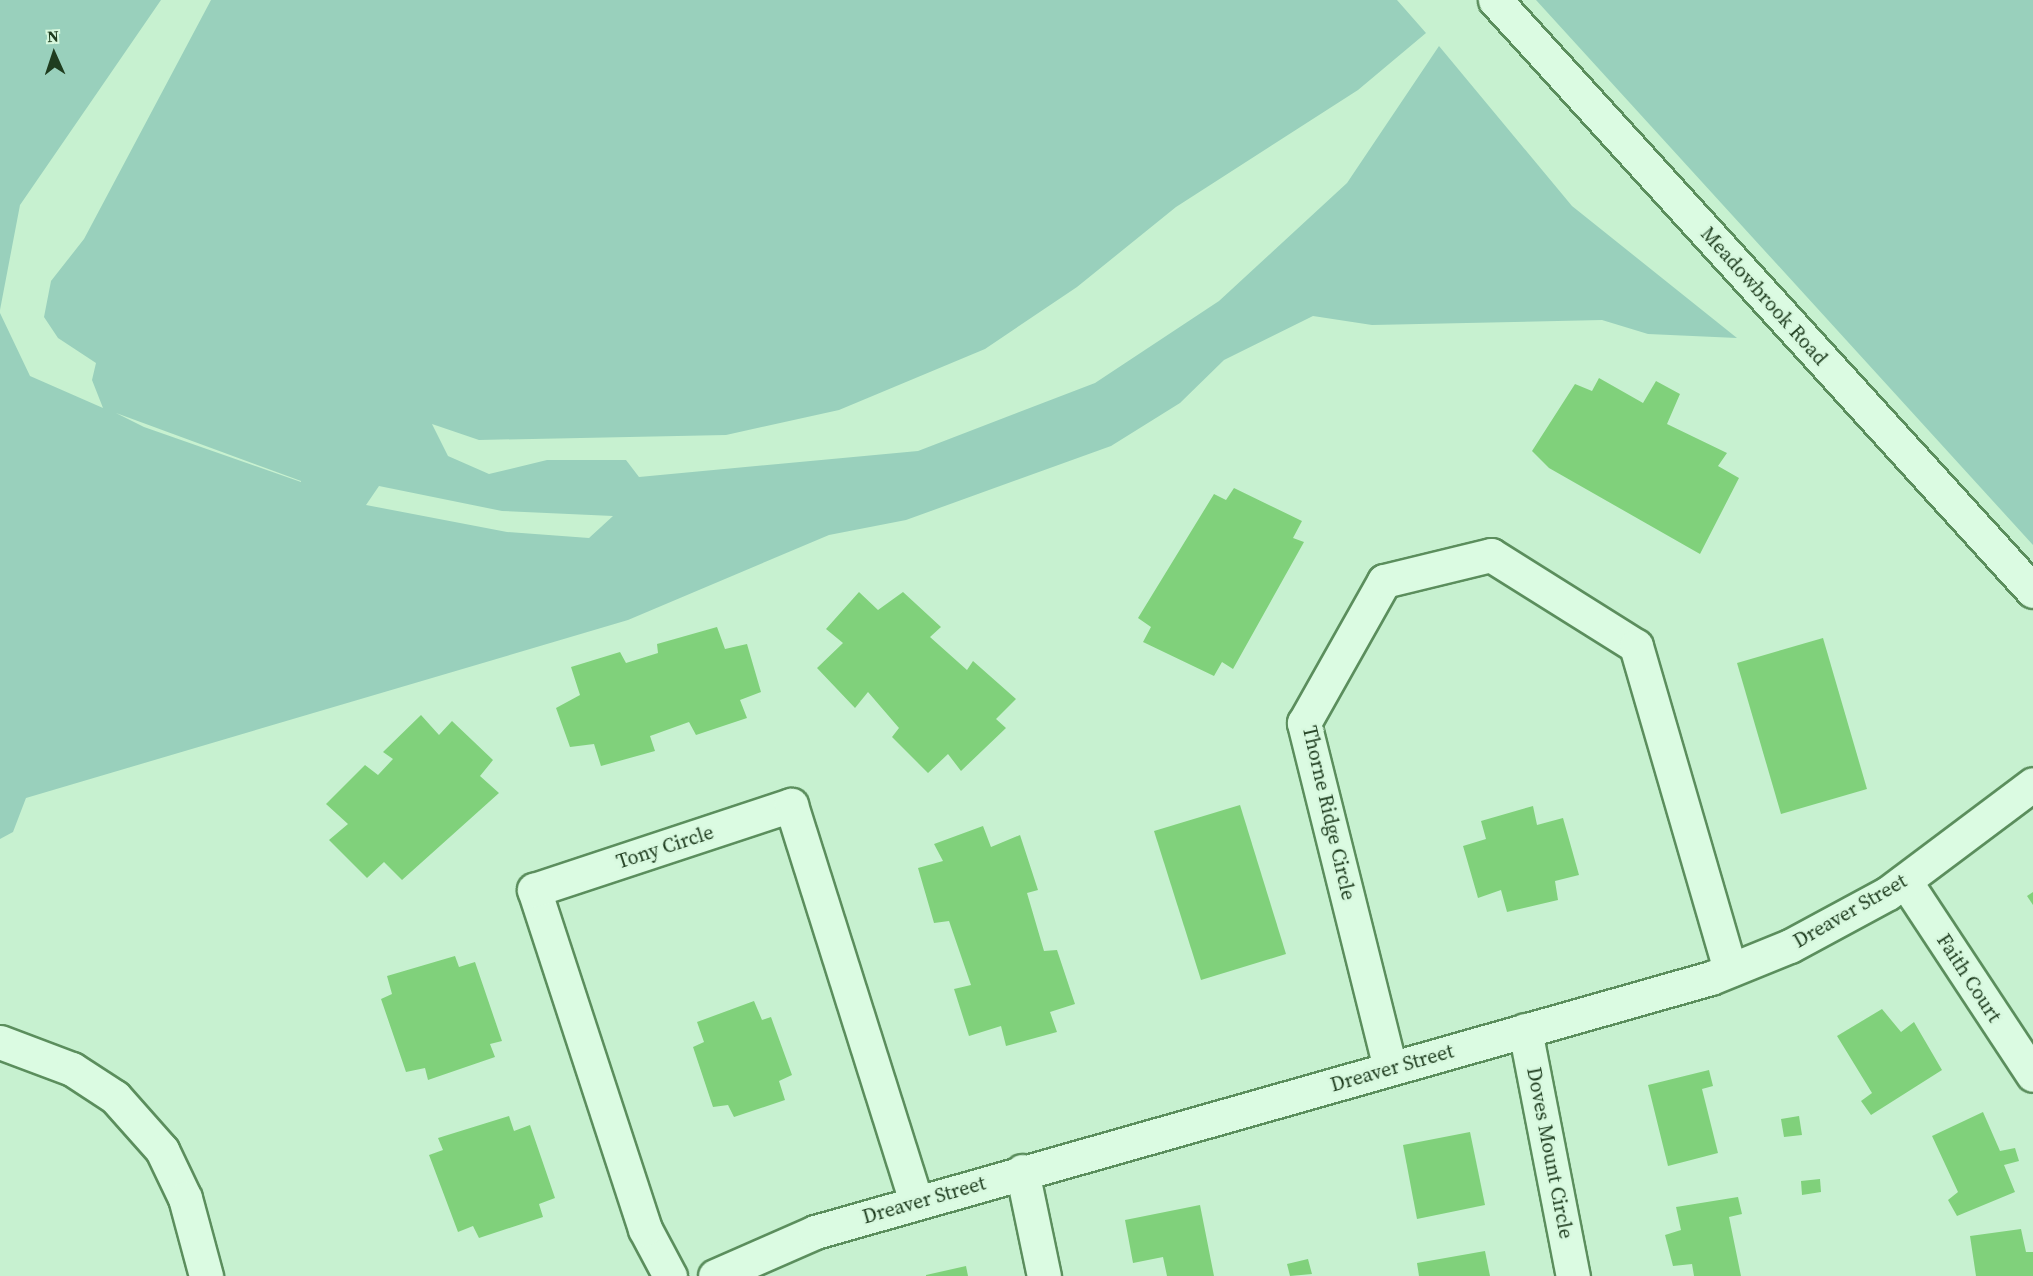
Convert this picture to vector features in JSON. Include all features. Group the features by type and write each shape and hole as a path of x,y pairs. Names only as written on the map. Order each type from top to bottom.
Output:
{"street":[{"name":"Meadowbrook Road","path":"1495,0 2033,591"},
{"name":"Thorne Ridge Circle","path":"1390,1068 1304,723 1384,581 1491,555 1636,646 1730,970"},
{"name":"Dreaver Street","path":"715,1276 815,1232 1730,970 1790,946 1905,881 2033,784"},
{"name":"Tony Circle","path":"670,1276 645,1229 534,891 791,805 916,1202"},
{"name":"Faith Court","path":"1905,881 2033,1075"},
{"name":"Doves Mount Circle","path":"1525,1030 1573,1276"},
{"path":"0,1042 72,1069 115,1097 162,1150 185,1198 206,1276"},
{"path":"1022,1171 1044,1276"}],"green space":[{"path":"0,0 161,0 20,205 0,310"},
{"path":"211,0 1397,0 1426,33 1358,90 1176,207 1077,287 985,349 839,410 726,435 479,440 432,424 448,456 489,474 547,460 626,460 639,477 918,451 1095,383 1219,301 1347,183 1439,46 1572,206 1737,338 1648,334 1602,320 1372,325 1313,316 1224,360 1180,403 1111,446 906,520 829,535 628,620 26,798 13,832 0,839 0,313 30,376 103,408 92,380 96,363 58,338 44,317 51,281 84,239","holes":["116,413 301,481 301,482 144,427","379,486 502,511 613,516 589,538 507,532 366,505"]},
{"path":"1536,0 2033,0 2033,545"}],"building":[{"path":"1599,378 1643,403 1656,381 1680,394 1667,424 1727,453 1718,466 1739,478 1700,554 1549,468 1532,451 1575,384 1592,391"},
{"path":"1234,488 1302,521 1293,538 1304,542 1233,669 1222,662 1214,676 1143,642 1151,627 1138,618 1214,494 1226,500"},
{"path":"859,592 878,610 903,592 941,627 930,637 967,670 973,661 1016,699 996,719 1006,728 961,771 948,754 928,773 892,737 899,728 868,692 855,708 817,668 843,643 826,629"},
{"path":"717,627 725,649 747,644 761,692 740,700 747,718 696,735 689,722 650,736 655,751 601,766 594,744 570,747 556,708 580,695 571,667 620,652 626,663 658,653 657,644"},
{"path":"1823,638 1867,789 1781,814 1737,663"},
{"path":"421,715 439,735 452,721 493,760 480,776 499,793 402,880 384,862 367,878 329,840 348,824 326,804 365,765 378,775 393,759 383,752"},
{"path":"1240,805 1286,954 1201,980 1154,831"},
{"path":"1533,806 1537,825 1563,818 1579,875 1555,881 1558,900 1507,912 1501,890 1478,898 1463,846 1486,839 1481,821"},
{"path":"983,826 991,847 1020,835 1038,890 1027,893 1044,951 1057,950 1075,1004 1050,1012 1057,1032 1006,1046 1001,1026 969,1036 954,989 971,985 949,921 934,923 918,868 943,861 934,844"},
{"path":"2033,892 2033,905 2027,896"},
{"path":"455,956 459,967 475,962 502,1041 490,1044 495,1057 428,1080 425,1068 406,1072 381,999 392,994 387,976"},
{"path":"754,1001 762,1020 771,1017 792,1075 779,1081 785,1100 734,1117 728,1105 713,1107 693,1047 704,1042 697,1022"},
{"path":"1882,1009 1901,1032 1914,1022 1942,1070 1871,1115 1861,1101 1872,1093 1837,1036"},
{"path":"1709,1070 1713,1086 1702,1089 1718,1153 1668,1166 1648,1085"},
{"path":"1983,1112 2000,1151 2015,1148 2019,1161 2004,1165 2015,1192 1957,1216 1948,1200 1958,1192 1932,1136"},
{"path":"509,1116 514,1131 530,1125 555,1198 539,1204 543,1217 479,1238 473,1226 458,1232 429,1155 443,1150 438,1138"},
{"path":"1799,1116 1802,1135 1784,1137 1781,1119"},
{"path":"1470,1132 1485,1205 1417,1219 1403,1145"},
{"path":"1820,1179 1821,1192 1802,1195 1801,1181"},
{"path":"1738,1197 1742,1214 1729,1217 1741,1276 1694,1276 1692,1264 1673,1266 1665,1235 1681,1230 1676,1207"},
{"path":"1200,1205 1214,1276 1167,1276 1163,1257 1133,1263 1125,1220"},
{"path":"2021,1229 2026,1252 2033,1252 2033,1276 1976,1276 1970,1236"},
{"path":"1485,1251 1490,1276 1419,1276 1417,1263"},
{"path":"1308,1259 1312,1274 1290,1276 1287,1264"},
{"path":"966,1266 968,1276 926,1276 926,1275"}]}
